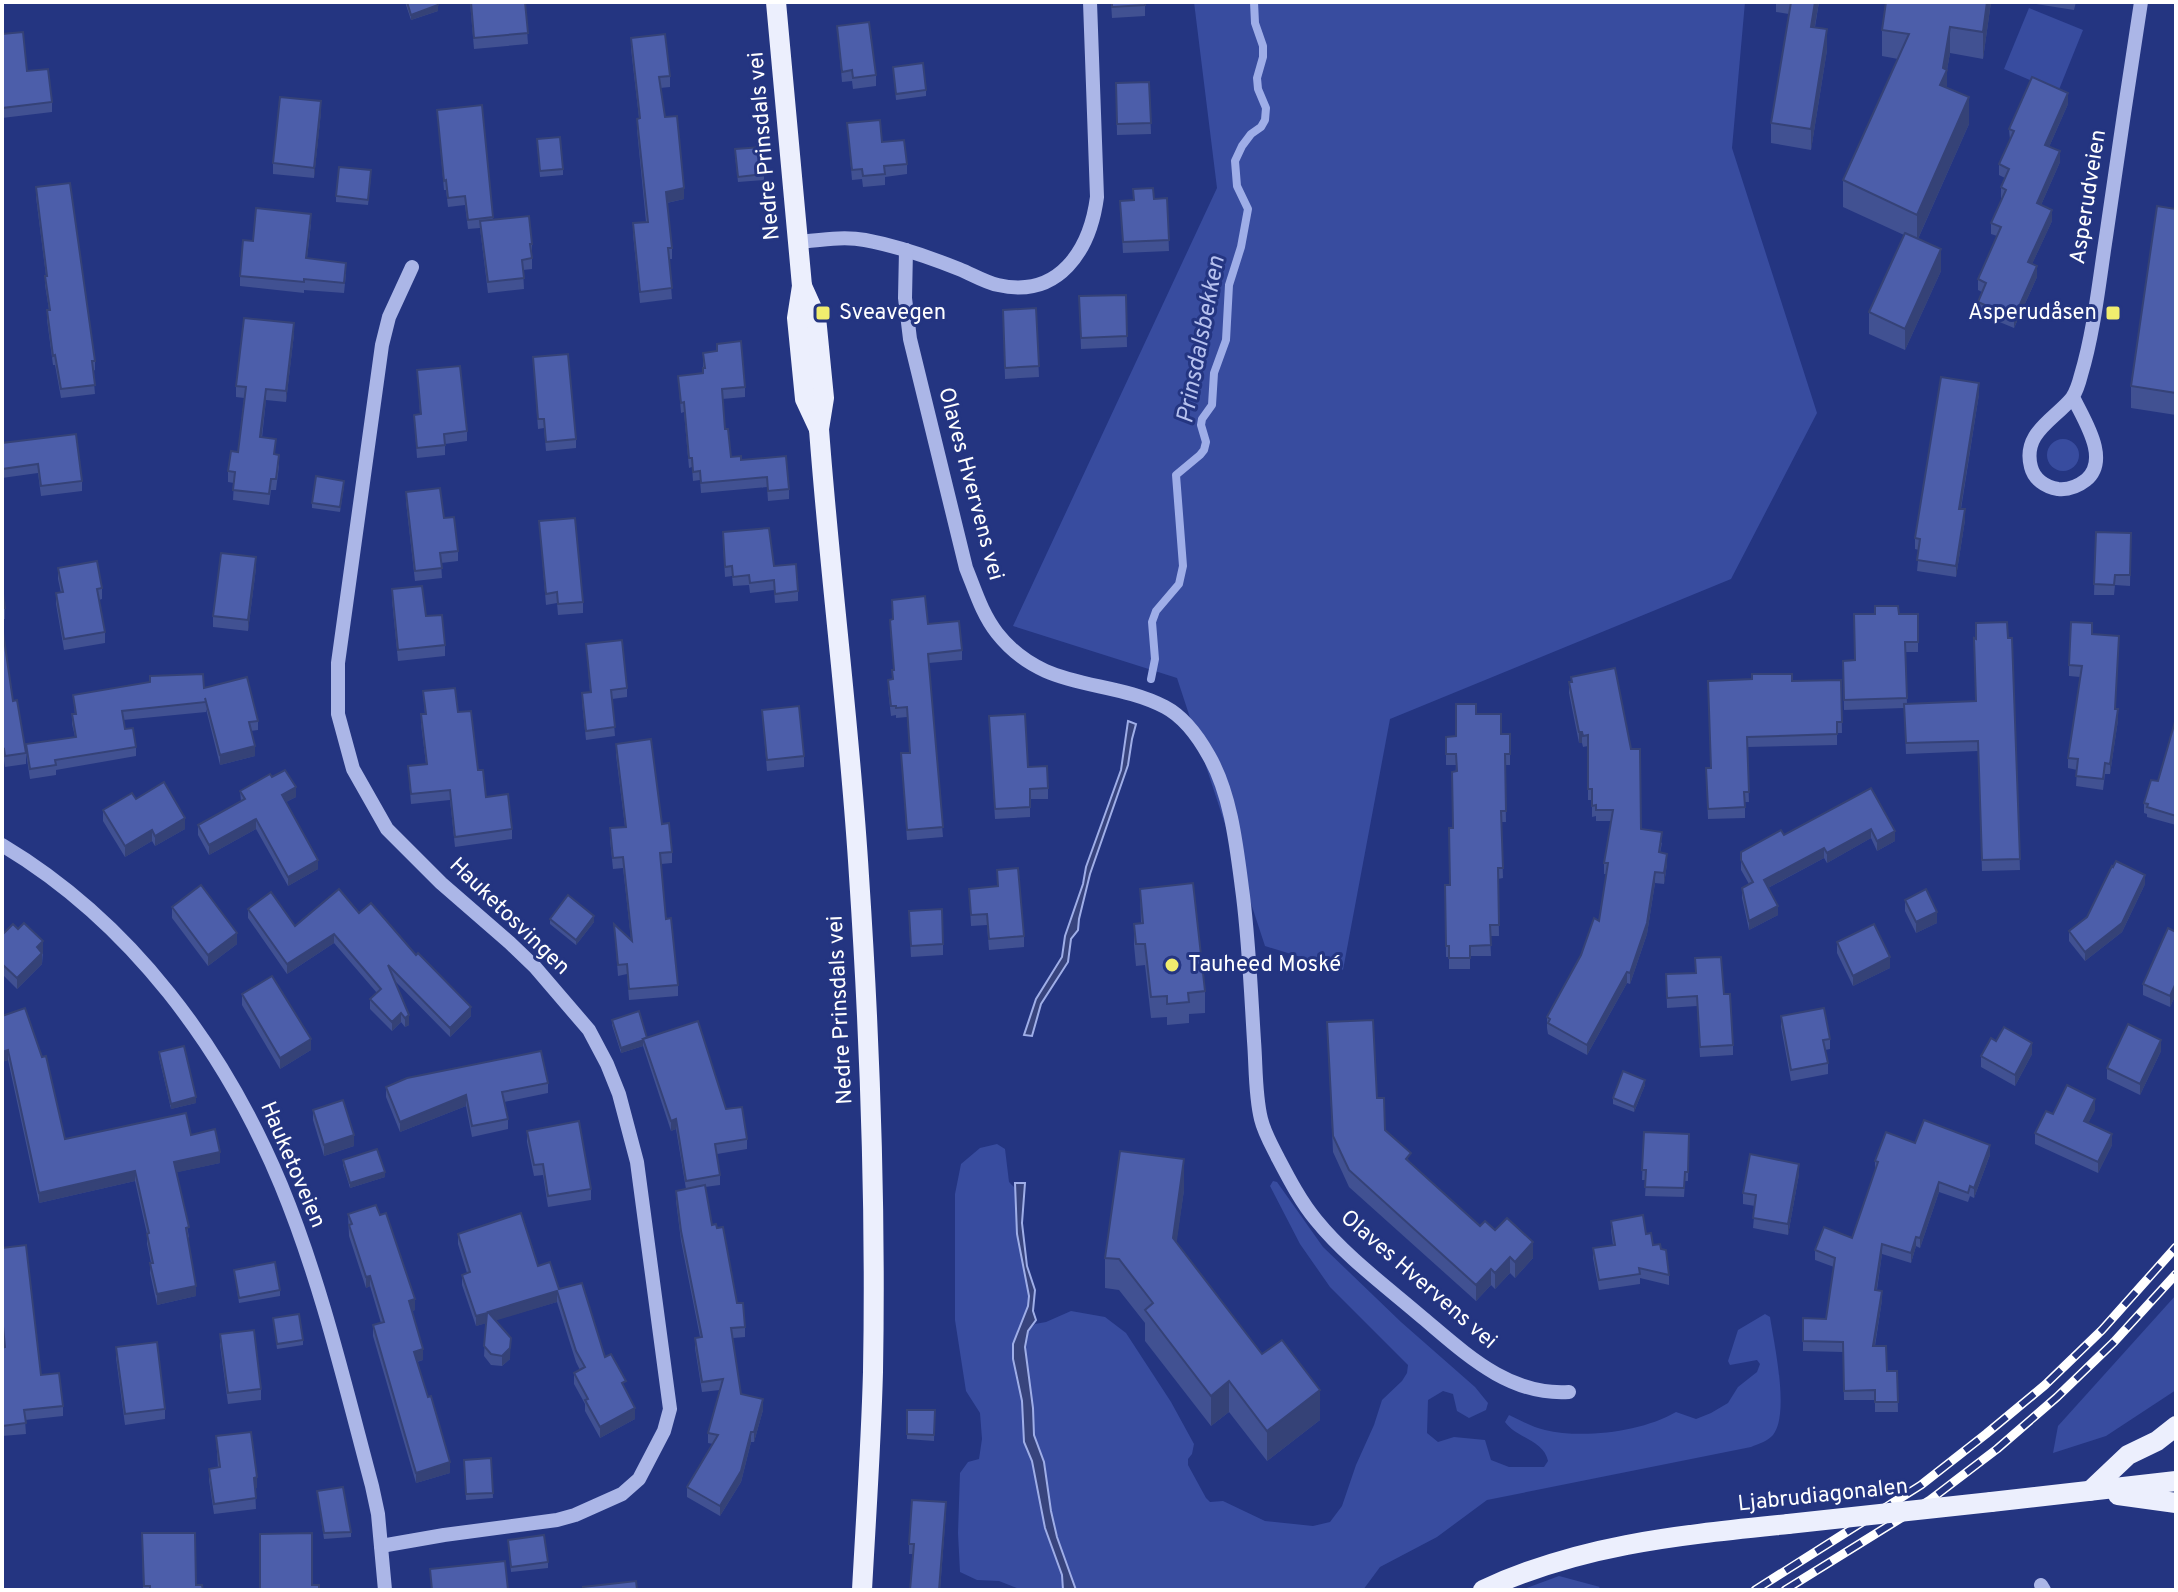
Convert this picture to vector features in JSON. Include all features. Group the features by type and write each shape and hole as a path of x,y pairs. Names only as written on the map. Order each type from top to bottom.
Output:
{"main road":[{"name":"Nedre Prinsdals vei","path":"776,2 802,286 797,318 805,399 819,429 859,875 873,1202 873,1347 862,1590"},
{"path":"2090,1491 2128,1455 2157,1441 2176,1426"},
{"name":"Ljabrudiagonalen","path":"1483,1590 1553,1563 1621,1545 1671,1537 2176,1481"},
{"path":"2090,1491 2176,1503"}],"street":[{"path":"798,242 863,239 938,260 995,285 1016,287 1048,280 1077,257 1091,229 1097,197 1090,2"},
{"name":"Asperudveien","path":"2073,397 2096,451 2095,464 2091,475 2074,488 2054,488 2037,479 2032,471 2030,448 2039,429 2073,397 2084,367 2141,2"},
{"name":"Olaves Hvervens vei","path":"906,250 905,298 910,339 966,568 990,623 1010,647 1038,668 1060,678 1139,697 1166,707 1187,725 1211,759 1222,787 1237,849 1248,937 1261,1119 1297,1191 1316,1220 1334,1239 1471,1358 1521,1386 1549,1393 1569,1392"},
{"name":"Hauketosvingen","path":"381,1546 557,1520 622,1494 639,1479 664,1431 670,1409 637,1162 619,1094 607,1064 589,1030 535,967 441,883 387,829 353,769 338,714 338,663 382,345 389,317 412,267"},
{"name":"Hauketoveien","path":"2,845 79,900 114,931 195,1025 245,1109 281,1185 312,1269 372,1486 378,1514 385,1590"}],"shaded area":[{"path":"1194,2 1745,2 1732,148 1817,413 1731,579 1390,719 1343,970 1265,946 1177,678 1013,626 1217,188"},
{"path":"2029,8 2083,30 2058,92 2004,69"},
{"path":"2063,439 2075,443 2079,455 2075,467 2063,471 2051,467 2047,455 2051,443"},
{"path":"1128,721 1136,724 1128,765 1090,874 1078,930 1071,939 1068,962 1041,1004 1032,1036 1024,1035 1036,999 1062,957 1065,936 1086,867 1121,770"},
{"path":"997,1144 1005,1149 1009,1182 1015,1188 1017,1234 1029,1296 1013,1344 1026,1449 1032,1461 1045,1528 1062,1575 1063,1590 1022,1590 999,1581 977,1580 960,1572 960,1473 968,1462 979,1459 982,1439 980,1413 966,1391 955,1320 955,1194 961,1164 980,1148"},
{"path":"1273,1181 1277,1182 1323,1247 1475,1387 1488,1403 1486,1410 1469,1418 1457,1411 1453,1394 1443,1391 1428,1400 1427,1433 1438,1442 1454,1437 1485,1440 1491,1460 1509,1467 1544,1467 1548,1461 1541,1448 1505,1422 1509,1415 1540,1429 1576,1434 1629,1429 1676,1412 1696,1419 1728,1403 1738,1387 1757,1372 1760,1364 1757,1360 1730,1365 1728,1361 1738,1330 1765,1314 1770,1317 1777,1360 1781,1395 1778,1425 1766,1441 1751,1447 1487,1500 1437,1537 1380,1567 1363,1590 1076,1590 1057,1537 1034,1435 1025,1358 1028,1331 1035,1324 1071,1311 1105,1317 1126,1333 1194,1444 1188,1465 1206,1498 1210,1502 1223,1501 1265,1521 1313,1526 1330,1522 1342,1506 1382,1400 1407,1373 1408,1365 1330,1287 1300,1244 1270,1186"},
{"path":"1015,1183 1025,1183 1022,1223 1027,1266 1035,1290 1033,1311 1036,1320 1028,1331 1025,1347 1034,1435 1044,1462 1057,1537 1076,1590 1063,1590 1062,1575 1045,1528 1032,1461 1024,1442 1022,1401 1013,1344 1029,1296 1017,1234"},
{"path":"2176,1295 2176,1390 2106,1436 2053,1453 2058,1426"},
{"path":"1559,1576 1600,1587 1596,1590 1521,1590"}],"building":[{"path":"407,2 437,2 438,5 411,15"},
{"path":"471,2 525,2 528,33 474,38"},
{"path":"1112,2 1145,2 1145,5 1112,7"},
{"path":"1791,2 1815,2 1811,27 1827,29 1811,129 1771,123"},
{"path":"1886,2 1987,2 1983,32 1950,27 1943,68 1947,70 1940,85 1969,97 1917,215 1843,180 1909,34 1882,30"},
{"path":"869,22 876,75 853,78 852,70 842,72 837,26"},
{"path":"23,32 27,71 48,69 52,102 2,108 2,34"},
{"path":"665,34 670,76 659,77 665,117 677,116 684,188 666,192 672,248 668,248 672,288 640,292 633,223 648,222 631,38"},
{"path":"923,63 926,90 896,94 893,67"},
{"path":"2032,77 2068,93 2045,145 2060,151 2037,203 2052,210 2028,262 2037,266 2014,318 1978,302 1986,283 1978,279 2001,227 1991,223 2006,190 2001,187 2009,169 1999,164 2014,131 2009,129"},
{"path":"1149,82 1151,123 1117,124 1116,83"},
{"path":"280,97 321,101 314,168 273,163"},
{"path":"482,105 493,217 468,220 465,196 448,198 437,110"},
{"path":"880,120 882,142 904,140 907,164 884,166 885,174 863,176 862,169 852,170 847,123"},
{"path":"560,137 563,169 540,171 537,139"},
{"path":"762,147 764,174 738,177 735,149"},
{"path":"339,167 371,170 368,200 336,196"},
{"path":"70,183 95,361 92,361 95,385 61,389 47,310 50,310 47,276 36,187"},
{"path":"1153,188 1154,199 1167,198 1169,240 1123,242 1120,201 1134,200 1133,189"},
{"path":"2157,206 2176,209 2176,393 2131,386"},
{"path":"256,208 311,214 306,258 346,263 344,283 240,276 243,240 253,241"},
{"path":"529,216 532,258 522,260 524,278 488,282 480,221"},
{"path":"1905,233 1941,249 1905,329 1869,312"},
{"path":"1126,295 1127,336 1081,338 1079,296"},
{"path":"1036,308 1039,366 1005,368 1003,310"},
{"path":"244,318 294,323 286,391 266,389 260,437 276,439 274,454 279,455 276,479 271,479 269,494 233,490 235,472 228,471 231,451 238,452 246,387 236,386"},
{"path":"741,341 745,387 722,389 731,457 741,456 741,460 786,456 789,489 768,491 767,477 701,483 700,471 693,472 678,376 703,373 703,353 717,351 717,344"},
{"path":"568,354 576,439 546,442 544,419 538,419 533,357"},
{"path":"460,366 467,431 444,434 445,445 417,448 414,415 421,414 417,370"},
{"path":"1941,377 1979,383 1959,509 1965,509 1956,566 1917,560 1920,539 1915,538"},
{"path":"76,434 82,481 41,486 38,464 2,469 2,443"},
{"path":"316,476 344,481 340,507 312,503"},
{"path":"440,488 444,518 454,517 458,551 440,553 442,568 415,571 406,492"},
{"path":"575,518 583,602 558,604 557,592 546,594 539,521"},
{"path":"769,528 774,566 796,564 798,591 775,594 774,580 750,583 749,575 733,577 732,566 725,567 723,532"},
{"path":"2096,532 2131,533 2130,575 2115,575 2114,585 2094,584"},
{"path":"221,553 256,557 248,620 213,616"},
{"path":"97,561 102,588 97,589 105,632 64,639 56,593 63,592 58,568"},
{"path":"422,586 426,616 442,615 445,645 398,650 392,589"},
{"path":"925,596 928,624 959,621 962,650 928,654 943,827 907,830 901,753 910,753 907,707 891,706 888,680 893,679 894,670 890,620 893,619 892,600"},
{"path":"1875,606 1898,606 1899,614 1918,614 1918,642 1905,642 1907,698 1844,700 1843,661 1855,660 1854,614 1875,614"},
{"path":"2007,622 2008,638 2012,638 2020,859 1982,860 1978,741 1906,743 1904,704 1976,701 1976,623"},
{"path":"2071,622 2092,623 2092,634 2119,636 2115,709 2118,709 2110,764 2105,763 2103,779 2076,776 2078,759 2068,758 2082,666 2069,665"},
{"path":"2,625 13,701 17,700 26,753 5,756 2,750"},
{"path":"622,640 627,688 611,690 615,727 586,731 582,693 591,692 586,644"},
{"path":"1615,668 1631,749 1640,749 1641,829 1662,832 1659,852 1667,854 1664,873 1655,872 1647,923 1630,973 1627,972 1587,1045 1548,1023 1550,1019 1547,1017 1581,955 1594,918 1599,921 1613,810 1596,810 1596,805 1592,806 1592,789 1588,789 1588,735 1583,736 1579,732 1569,682 1572,682 1571,677"},
{"path":"203,674 204,688 247,677 258,721 249,722 255,746 220,755 205,698 206,702 122,711 125,729 133,728 136,747 55,760 56,765 30,769 26,744 76,737 73,695 150,682 150,676"},
{"path":"1752,674 1792,674 1792,681 1841,680 1842,722 1837,722 1837,734 1747,737 1749,792 1744,792 1745,807 1708,809 1706,768 1711,768 1708,681 1752,679"},
{"path":"455,688 458,712 471,711 478,770 483,770 486,797 508,794 512,829 455,837 450,790 411,794 408,766 427,764 421,714 426,714 423,691"},
{"path":"1456,704 1476,704 1476,714 1501,714 1501,734 1510,734 1510,754 1505,754 1506,811 1501,811 1503,868 1498,868 1499,925 1490,925 1491,945 1470,946 1470,958 1449,958 1449,946 1446,946 1445,885 1450,885 1452,772 1457,771 1456,754 1446,754 1446,737 1456,736"},
{"path":"799,706 804,756 767,760 762,710"},
{"path":"1025,714 1028,767 1047,766 1048,788 1030,789 1030,807 995,809 989,716"},
{"path":"2176,718 2176,816 2147,807 2148,804 2144,803 2151,780 2158,781"},
{"path":"651,739 662,824 669,823 672,852 660,853 666,919 671,918 678,985 629,989 627,964 618,965 614,924 632,941 623,857 613,858 610,828 626,827 616,744"},
{"path":"285,770 296,787 282,795 318,860 288,877 256,819 209,845 198,825 245,799 240,791 270,774 272,777"},
{"path":"164,782 185,818 155,836 152,830 125,846 103,810 132,793 136,799"},
{"path":"1871,788 1895,831 1877,841 1871,829 1827,853 1824,848 1764,880 1778,906 1749,921 1742,888 1753,882 1741,860 1741,852 1781,830 1784,835"},
{"path":"2116,861 2145,875 2122,923 2085,952 2069,931 2087,917"},
{"path":"1018,868 1024,936 989,939 987,914 971,915 969,889 998,886 997,870"},
{"name":"Tauheed Moské","path":"1193,883 1205,991 1188,993 1189,1002 1167,1004 1167,996 1151,997 1145,944 1136,944 1134,924 1143,923 1140,889"},
{"path":"201,885 237,933 208,955 172,907"},
{"path":"339,889 359,913 371,903 416,955 418,953 471,1007 450,1028 388,965 409,1015 405,1018 401,1013 392,1022 370,999 381,989 334,934 287,964 248,909 271,892 295,926"},
{"path":"1926,889 1937,912 1916,922 1905,900"},
{"path":"568,895 594,916 576,940 550,919"},
{"path":"942,909 943,944 911,946 909,911"},
{"path":"24,923 43,941 37,947 42,953 17,978 2,964 2,935 13,924 18,929"},
{"path":"1874,924 1890,957 1853,976 1837,942"},
{"path":"2168,928 2176,932 2176,983 2170,996 2143,984"},
{"path":"1721,957 1724,994 1730,994 1733,1045 1700,1047 1697,996 1667,998 1666,974 1696,973 1695,958"},
{"path":"272,976 311,1039 280,1058 242,994"},
{"path":"25,1008 42,1057 46,1056 65,1139 186,1113 191,1135 215,1129 220,1152 174,1162 189,1227 186,1228 196,1286 157,1294 150,1263 153,1263 149,1233 135,1171 39,1193 8,1050 2,1052 2,1016"},
{"path":"1824,1008 1830,1039 1823,1040 1828,1063 1791,1070 1781,1016"},
{"path":"639,1011 647,1038 621,1048 612,1020"},
{"path":"1373,1020 1377,1098 1384,1098 1385,1130 1411,1153 1406,1159 1480,1226 1485,1221 1495,1230 1507,1218 1533,1242 1515,1262 1510,1257 1495,1273 1491,1269 1476,1285 1349,1170 1333,1136 1327,1022"},
{"path":"698,1021 726,1109 742,1107 747,1139 715,1144 720,1175 686,1181 676,1119 671,1121 643,1039"},
{"path":"2128,1024 2161,1040 2140,1084 2107,1068"},
{"path":"2004,1027 2032,1043 2015,1075 1981,1056 1991,1038 1996,1041"},
{"path":"184,1046 196,1097 171,1104 159,1052"},
{"path":"541,1051 548,1083 502,1092 508,1119 472,1126 466,1095 400,1122 386,1087 407,1078"},
{"path":"1623,1071 1645,1080 1634,1107 1613,1098"},
{"path":"2067,1085 2095,1099 2084,1121 2112,1134 2098,1162 2035,1133 2046,1111 2053,1114"},
{"path":"343,1100 354,1135 324,1145 313,1110"},
{"path":"1924,1120 1990,1145 1974,1188 1970,1186 1968,1193 1939,1182 1920,1238 1916,1237 1911,1253 1882,1244 1875,1290 1882,1291 1873,1346 1886,1346 1887,1371 1897,1371 1898,1402 1875,1402 1875,1390 1844,1391 1843,1342 1803,1341 1803,1318 1826,1319 1835,1258 1815,1250 1824,1227 1852,1238 1886,1132 1915,1143"},
{"path":"579,1121 591,1189 548,1196 543,1164 534,1165 527,1131"},
{"path":"1644,1132 1689,1134 1688,1172 1685,1172 1684,1188 1645,1187 1646,1170 1642,1170"},
{"path":"377,1149 385,1172 350,1183 343,1160"},
{"path":"1120,1151 1184,1159 1173,1238 1262,1354 1282,1340 1320,1390 1267,1431 1229,1381 1211,1396 1145,1310 1153,1303 1119,1259 1105,1258"},
{"path":"1750,1154 1799,1164 1788,1224 1753,1218 1756,1195 1743,1193"},
{"path":"705,1185 712,1225 723,1227 737,1303 743,1303 745,1327 731,1328 741,1394 763,1399 741,1471 720,1506 687,1487 718,1435 708,1433 723,1379 702,1382 695,1338 702,1337 676,1191"},
{"path":"376,1205 380,1215 386,1213 415,1299 409,1301 423,1349 414,1352 428,1397 431,1396 450,1462 416,1473 373,1325 384,1322 370,1276 366,1277 349,1225 352,1224 348,1214"},
{"path":"521,1213 538,1266 550,1262 559,1289 582,1283 605,1357 611,1354 626,1381 622,1383 635,1408 600,1427 574,1373 585,1367 576,1351 557,1291 488,1312 511,1338 510,1348 502,1356 491,1354 484,1346 487,1313 476,1316 462,1275 470,1272 458,1234"},
{"path":"1643,1215 1646,1234 1651,1233 1653,1245 1660,1244 1661,1249 1666,1250 1669,1275 1639,1268 1640,1274 1599,1280 1593,1248 1615,1245 1611,1221"},
{"path":"26,1245 41,1375 59,1373 63,1406 24,1410 26,1423 2,1426 2,1348 5,1347 2,1248"},
{"path":"275,1262 280,1290 239,1298 234,1270"},
{"path":"299,1314 303,1340 277,1344 273,1318"},
{"path":"254,1330 261,1389 228,1393 220,1334"},
{"path":"157,1342 165,1409 125,1414 116,1347"},
{"path":"907,1410 935,1410 934,1435 907,1434"},
{"path":"251,1432 257,1477 254,1478 256,1498 214,1504 209,1469 220,1467 216,1436"},
{"path":"491,1458 493,1493 466,1494 464,1460"},
{"path":"343,1487 351,1532 324,1533 317,1491"},
{"path":"912,1500 946,1502 939,1590 910,1590 914,1544 909,1544"},
{"path":"142,1533 195,1533 196,1585 202,1585 203,1590 150,1590 150,1586 144,1586"},
{"path":"312,1533 312,1585 319,1585 319,1590 260,1590 260,1534"},
{"path":"544,1535 548,1562 511,1567 508,1540"},
{"path":"505,1561 508,1590 432,1590 430,1569"},
{"path":"636,1581 637,1590 583,1590 583,1587"}],"waterway":[{"name":"Prinsdalsbekken","path":"1151,679 1155,659 1152,622 1156,611 1179,584 1183,566 1176,475 1204,450 1206,442 1202,419 1212,405 1214,373 1226,340 1229,285 1241,247 1248,209 1237,186 1235,161 1242,146 1265,120 1266,108 1257,78 1263,46 1255,23 1254,2"}],"railway":[{"path":"1755,1590 1921,1485 1986,1434 2045,1385 2102,1330 2176,1247"},
{"path":"1785,1590 1930,1500 1997,1449 2114,1342 2176,1274"}],"place":[{"name":"Sveavegen","path":"823,313"},
{"name":"Asperudåsen","path":"2113,313"},
{"name":"Tauheed Moské","path":"1172,965"}]}
